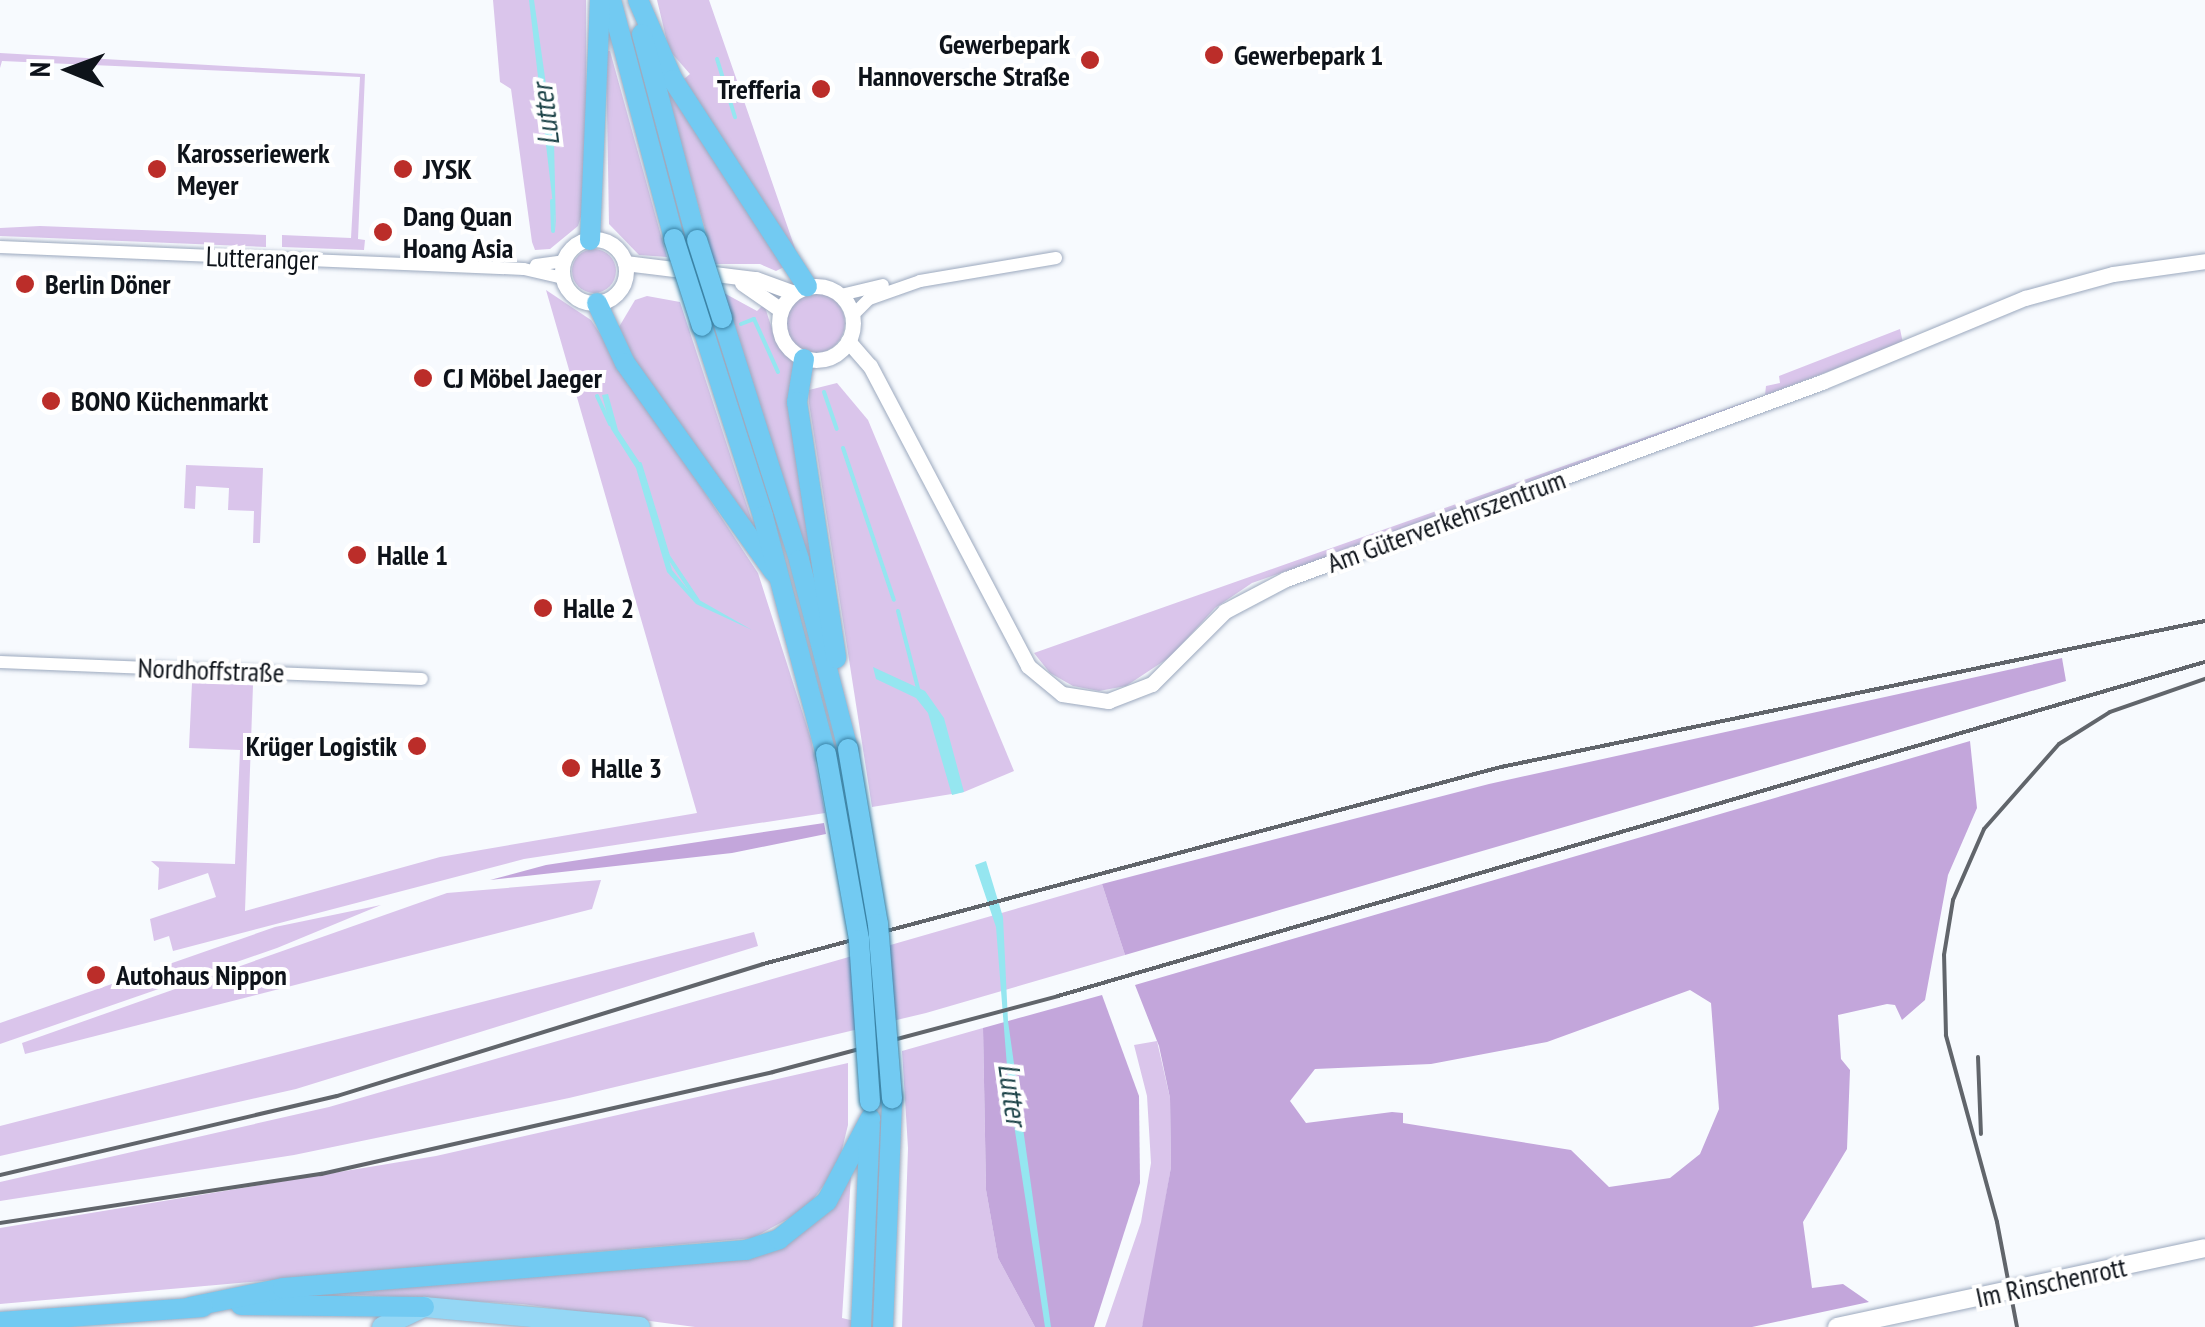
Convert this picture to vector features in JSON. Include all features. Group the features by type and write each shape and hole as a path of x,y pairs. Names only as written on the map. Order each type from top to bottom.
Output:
{"highway":[{"path":"590,240 600,0"},
{"path":"611,0 674,239 712,322 813,612 848,749 878,924 892,1098 883,1327"},
{"path":"638,0 697,240 712,322 826,754 858,940 870,1111 861,1325"},
{"path":"638,0 673,80 800,290"},
{"path":"598,303 625,363 782,584"},
{"path":"804,358 797,402 829,594 838,705"},
{"path":"763,516 813,612"},
{"path":"190,1308 283,1288 746,1250 780,1239 827,1201 870,1111"},
{"path":"0,1322 190,1308 424,1307"}],"main road":[{"name":"Im Rinschenrott","path":"1837,1327 2205,1248"},
{"path":"382,1327 424,1307 640,1327"}],"street":[{"path":"563,270 574,297 598,303 614,296 624,281 625,263 612,245 590,240"},
{"name":"Lutteranger","path":"0,247 563,270 590,240"},
{"path":"625,263 841,295 1056,258"},
{"name":"Am Güterverkehrszentrum","path":"848,341 878,381 1028,666 1062,694 1108,701 1152,684 1225,612 1286,579 1822,382 2024,298 2114,274 2205,261"},
{"path":"624,281 727,279 765,295 780,310 785,344 804,358 835,355 878,381"},
{"path":"835,355 848,341 852,316 869,299 920,282"},
{"path":"780,310 800,290"},
{"path":"841,295 852,316"},
{"name":"Nordhoffstraße","path":"0,662 422,679"}],"shaded area":[{"path":"493,0 586,0 586,201 578,226 550,249 535,250 532,242 511,89 500,82"},
{"path":"657,0 709,0 798,257 684,79 690,74 669,50"},
{"path":"606,51 610,51 667,257 639,255 609,224"},
{"path":"0,53 365,74 358,239 365,240 364,250 282,247 282,235 351,238 360,77 2,61 0,68"},
{"path":"660,72 786,266 776,271 760,264 715,264"},
{"path":"40,226 266,235 266,247 0,236 0,228"},
{"path":"594,249 609,256 616,271 609,286 594,293 579,286 572,271 579,256"},
{"path":"546,290 591,320 758,573 811,739 825,813 524,859 173,951 169,936 154,941 150,919 216,897 208,873 158,890 159,868 151,861 235,864 240,750 189,748 192,683 253,685 245,911 440,857 697,813"},
{"path":"724,293 757,311 764,304 776,341 795,362 819,596"},
{"path":"815,293 836,302 845,323 836,344 815,353 794,344 785,323 794,302"},
{"path":"647,296 680,302 754,527 629,353 619,327 635,300"},
{"path":"1900,329 1903,343 1466,508 1252,583 1215,608 1170,657 1126,686 1099,691 1073,686 1050,673 1034,653 1765,395 1766,386 1780,383 1779,376"},
{"path":"837,383 868,420 1014,771 964,792 872,807 809,403 809,390"},
{"path":"186,465 263,468 260,543 253,543 254,511 228,510 229,488 196,486 195,509 184,508"},
{"path":"2062,658 2066,681 1125,955 1102,884 1489,784"},
{"path":"1970,741 1977,808 1948,875 1925,1000 1902,1020 1895,1005 1887,1004 1838,1015 1841,1059 1850,1070 1847,1149 1803,1222 1812,1288 1843,1284 1869,1302 1752,1327 1142,1327 1171,1167 1170,1098 1159,1046 1135,985","holes":["1690,990 1711,1003 1719,1109 1700,1154 1670,1178 1609,1187 1571,1150 1403,1123 1403,1113 1306,1123 1290,1101 1315,1069 1431,1064 1547,1042"]},
{"path":"824,823 826,834 732,853 490,880 546,865"},
{"path":"601,880 592,909 25,1054 22,1043 447,893"},
{"path":"1102,884 1125,955 926,1013 569,1098 294,1155 0,1201 0,1182 329,1107"},
{"path":"381,905 277,948 0,1044 0,1023 275,927"},
{"path":"754,932 758,946 296,1089 0,1156 0,1126"},
{"path":"1102,995 1139,1096 1140,1183 1094,1327 1035,1327 998,1258 986,1190 983,1028"},
{"path":"983,1028 986,1190 998,1258 1035,1327 902,1327 908,1148 902,1051"},
{"path":"1157,1041 1170,1098 1171,1167 1147,1309 1142,1327 1105,1327 1141,1222 1151,1163 1147,1096 1134,1045"},
{"path":"848,1063 848,1125 838,1166 806,1209 753,1238 0,1304 0,1228 436,1156"},
{"path":"851,1175 842,1318 880,1327 695,1327 522,1304 325,1293 769,1250 830,1208"}],"water":[{"path":"529,0 534,0 554,141 556,230"},
{"path":"608,394 618,430 640,463 672,570 694,597 752,630 696,604 667,572 636,468 611,429 602,395"},
{"path":"873,667 925,691 944,718 964,792 952,795 928,713 916,698 876,679"},
{"path":"986,861 1003,917 1008,1021 1051,1327 1045,1327 1009,1092 996,927 975,865"}],"waterway":[{"path":"717,59 735,117"},
{"path":"552,201 553,231"},
{"path":"741,324 754,319 778,372"},
{"path":"824,392 837,429"},
{"path":"597,396 610,424"},
{"path":"843,448 894,600"},
{"name":"Lutter","path":"640,464 668,556 698,601"},
{"path":"898,611 919,692"}],"railway":[{"path":"0,1175 337,1096 763,964 1501,767 2205,621"},
{"path":"0,1223 321,1174 773,1072 1058,996 2205,662"},
{"path":"2017,1327 1997,1222 1946,1035 1944,955 1953,900 1984,829 2059,744 2110,712 2205,679"},
{"path":"1978,1057 1981,1134"}],"place":[{"name":"Gewerbepark 1","path":"1214,55"},
{"name":"Gewerbepark Hannoversche Straße","path":"1090,60"},
{"name":"Trefferia","path":"821,89"},
{"name":"Karosseriewerk Meyer","path":"157,169"},
{"name":"JYSK","path":"403,169"},
{"name":"Dang Quan Hoang Asia","path":"383,232"},
{"name":"Berlin Döner","path":"25,284"},
{"name":"CJ Möbel Jaeger","path":"423,378"},
{"name":"BONO Küchenmarkt","path":"51,401"},
{"name":"Halle 1","path":"357,555"},
{"name":"Halle 2","path":"543,608"},
{"name":"Krüger Logistik","path":"417,746"},
{"name":"Halle 3","path":"571,768"},
{"name":"Autohaus Nippon","path":"96,975"}]}
